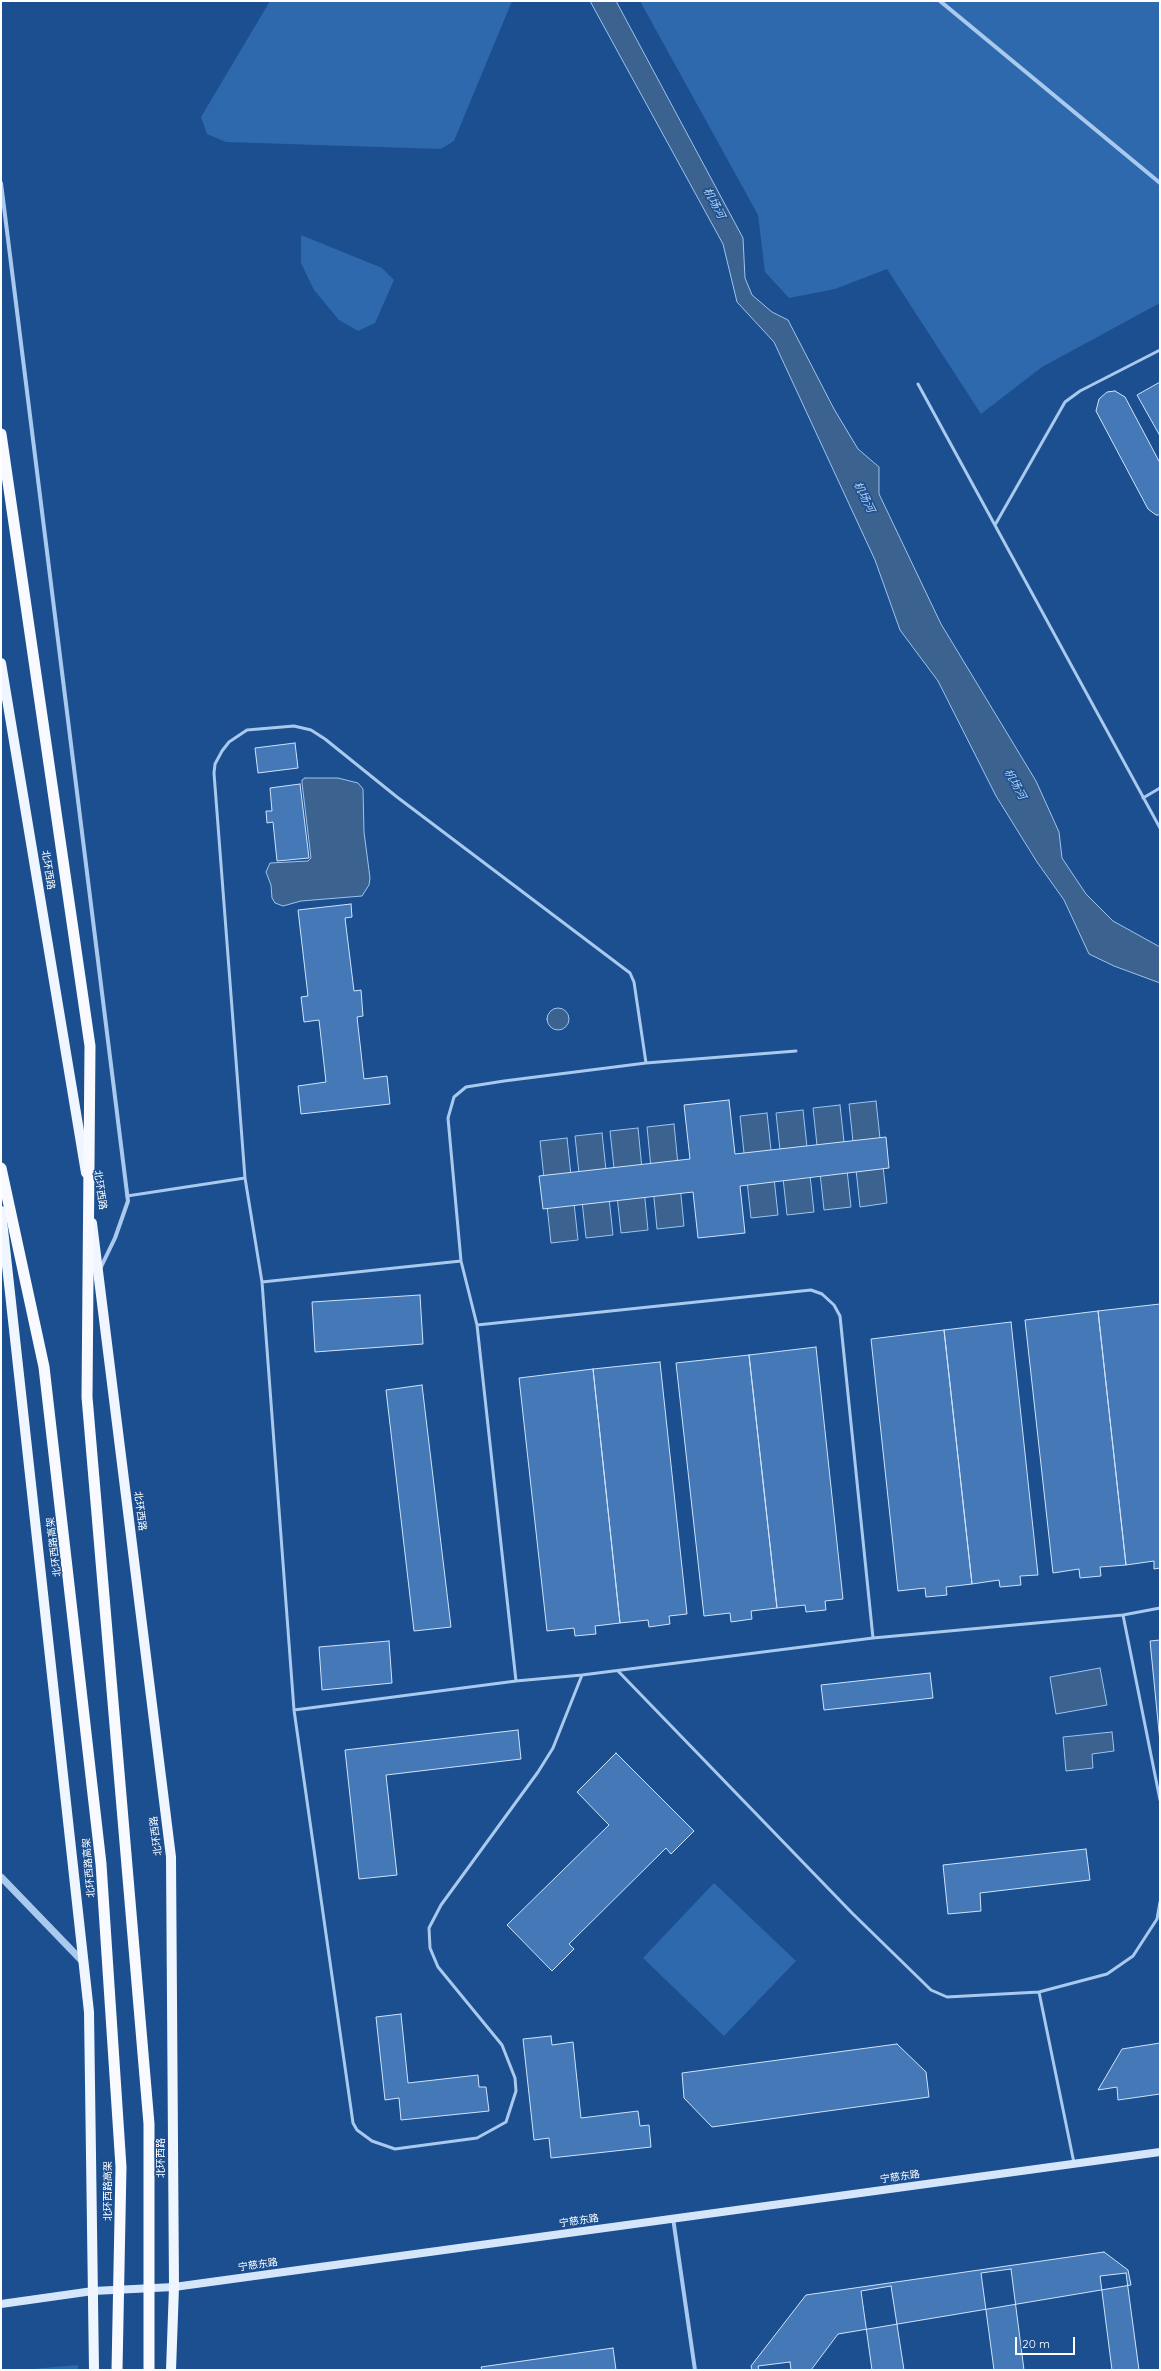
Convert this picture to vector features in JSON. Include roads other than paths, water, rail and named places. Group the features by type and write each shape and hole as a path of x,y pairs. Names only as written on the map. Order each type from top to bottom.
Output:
{"highway":[{"path":"1,434 90,1046 87,1397 150,2124 149,2370"},
{"name":"北环西路高架","path":"1,1168 44,1367 101,1864 121,2167 117,2370"}],"main road":[{"name":"北环西路","path":"1,663 87,1182 171,1857 174,2287 172,2370"},
{"path":"1,1211 89,2012 94,2370"},
{"name":"宁慈东路","path":"1,2304 93,2292 174,2287 1160,2152"}],"street":[{"path":"940,1 1160,183"},
{"path":"1,183 128,1201 115,1238 99,1273"},
{"path":"1,1877 84,1963"},
{"path":"673,2218 695,2370"}],"lane":[{"path":"995,525 1066,402 1080,391 1160,350"},
{"path":"918,384 1160,828"},
{"path":"582,1675 553,1748 538,1772 441,1905 429,1928 430,1948 438,1967 502,2045 512,2071 516,2091 506,2122 477,2138 395,2150 372,2141 357,2130 353,2123 294,1710 262,1282 245,1178 214,773 215,764 222,751 229,742 247,730 294,726 311,730 630,973 634,982 646,1063"},
{"path":"1143,798 1160,788"},
{"path":"516,1681 477,1326 461,1261 448,1118 454,1097 466,1088 646,1063 796,1051"},
{"path":"127,1196 245,1178"},
{"path":"262,1282 461,1261"},
{"path":"477,1326 811,1290 822,1294 834,1304 840,1316 873,1638"},
{"path":"294,1710 516,1681 618,1671 873,1638 1123,1615 1160,1608"},
{"path":"1123,1615 1160,1800"},
{"path":"618,1671 846,1907 930,1990 947,1997 1038,1992 1107,1974 1133,1956 1157,1919 1160,1902"},
{"path":"1038,1992 1074,2164"}],"water":[{"name":"机场河","path":"590,1 616,1 743,238 745,278 752,295 772,312 788,320 834,409 858,449 879,467 879,494 941,624 1036,781 1059,832 1062,858 1086,894 1113,921 1160,947 1160,983 1114,966 1089,954 1064,900 1037,862 996,796 938,681 900,630 875,560 774,342 737,302 723,244"},
{"path":"305,778 338,778 358,783 363,789 364,832 370,878 369,885 362,896 301,901 283,906 275,903 272,898 271,885 266,872 270,863 308,861 311,858 302,783 302,780"},
{"path":"554,1008 562,1008 569,1015 569,1023 562,1030 554,1030 547,1023 547,1015"},
{"path":"876,1101 887,1203 860,1207 849,1104"},
{"path":"840,1105 851,1207 824,1210 813,1108"},
{"path":"803,1110 814,1212 787,1215 776,1113"},
{"path":"767,1113 778,1215 751,1218 740,1116"},
{"path":"674,1124 684,1226 657,1229 647,1127"},
{"path":"638,1128 648,1230 621,1233 610,1131"},
{"path":"602,1133 613,1235 586,1238 575,1136"},
{"path":"567,1138 578,1240 551,1243 540,1141"},
{"path":"1100,1668 1107,1705 1056,1714 1050,1677"},
{"path":"1112,1732 1114,1751 1092,1754 1093,1768 1066,1771 1063,1737"}]}
